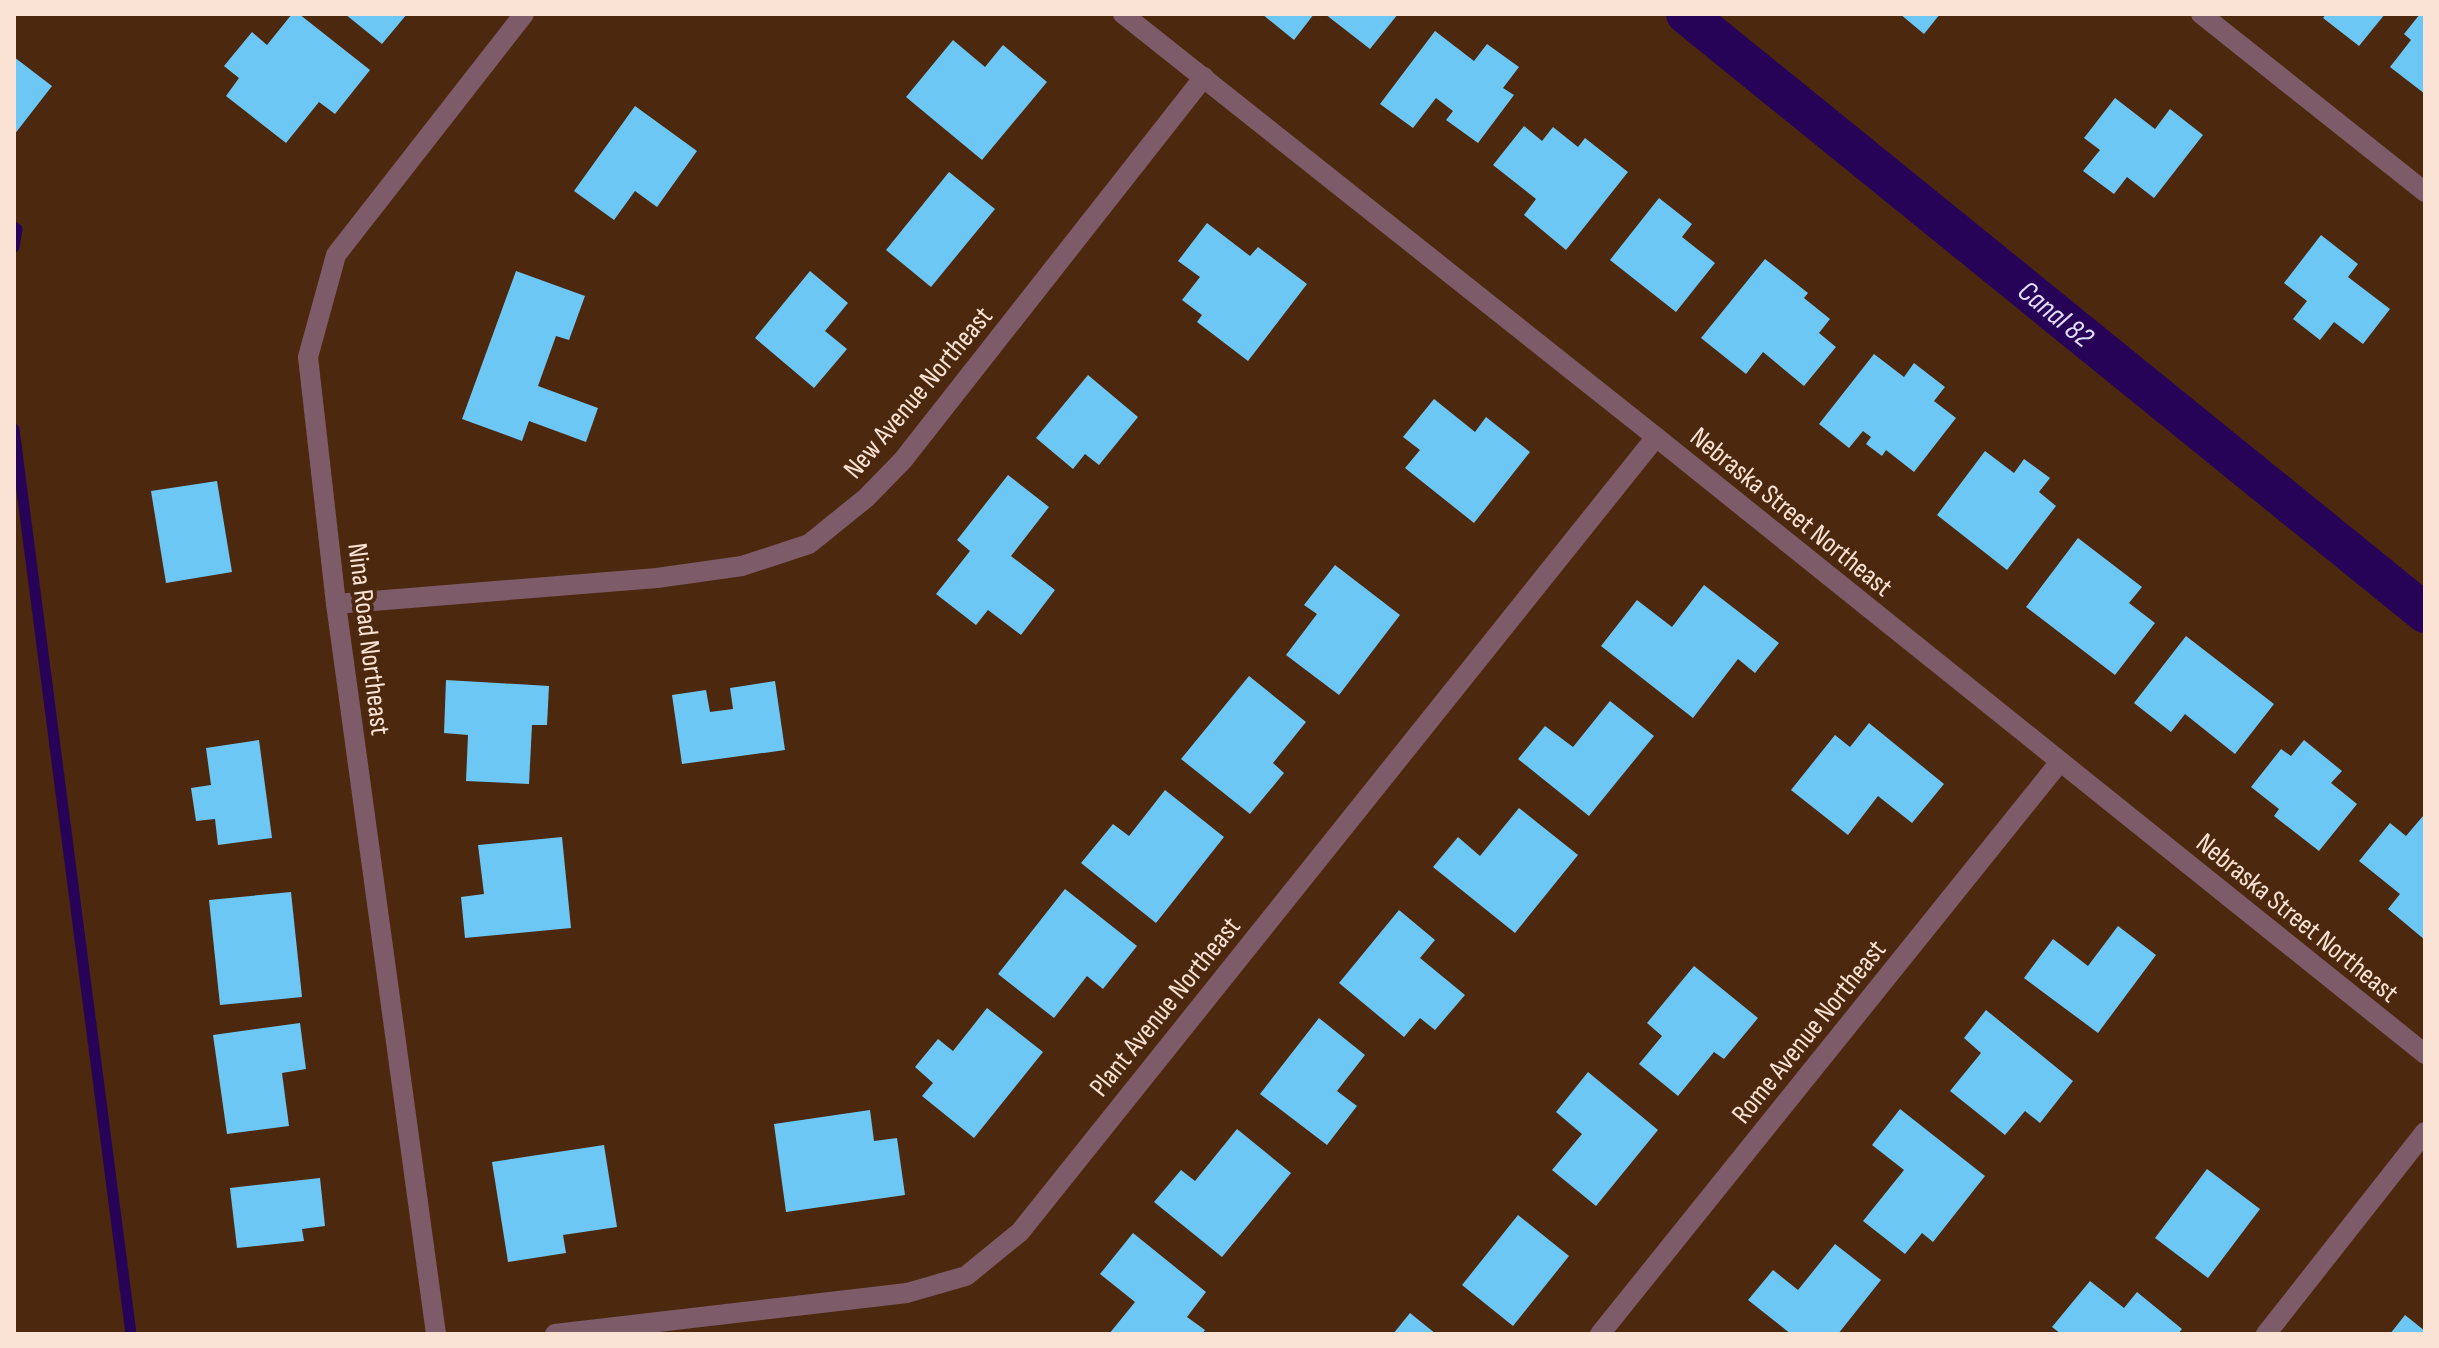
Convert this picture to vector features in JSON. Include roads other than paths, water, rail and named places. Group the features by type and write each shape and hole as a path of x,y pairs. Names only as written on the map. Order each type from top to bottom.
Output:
{"street":[{"name":"Nina Road Northeast","path":"436,1334 336,604 308,357 336,255 524,14"},
{"name":"Nebraska Street Northeast","path":"1123,14 2425,1054"},
{"path":"2201,14 2425,192"},
{"name":"New Avenue Northeast","path":"336,604 657,578 742,566 809,544 866,498 903,460 1204,77"},
{"name":"Plant Avenue Northeast","path":"555,1334 907,1293 966,1276 1020,1232 1656,437"},
{"name":"Rome Avenue Northeast","path":"1600,1334 2059,763"},
{"path":"2266,1334 2425,1132"}],"waterway":[{"name":"Canal 82","path":"1686,14 2425,613"},
{"path":"14,227 17,229 14,247"},
{"path":"14,429 131,1334"}]}
